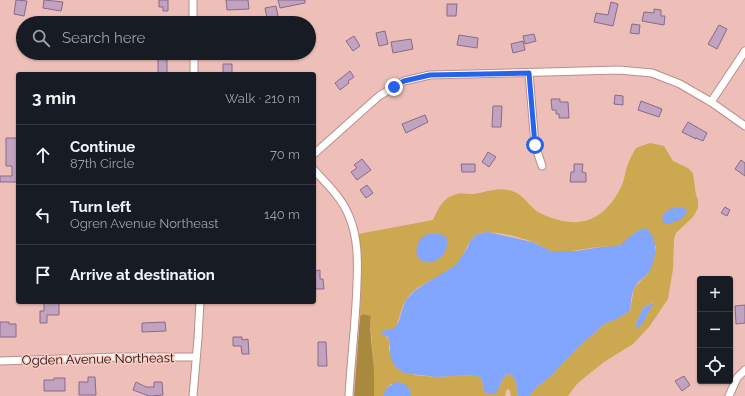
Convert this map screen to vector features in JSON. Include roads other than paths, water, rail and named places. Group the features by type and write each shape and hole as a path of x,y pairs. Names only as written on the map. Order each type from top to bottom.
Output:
{"street":[{"path":"193,0 193,16"},
{"path":"710,102 745,51"},
{"path":"194,60 194,72"},
{"path":"316,152 379,96 404,81 430,75 619,70 652,73 680,84 745,126"},
{"path":"529,73 535,145 542,166"},
{"path":"316,172 343,204 354,229 356,242 356,314 349,396"},
{"path":"193,396 200,304"},
{"name":"Ogden Avenue Northeast","path":"0,361 119,357 196,357"},
{"path":"729,396 737,378 745,370"}],"water":[{"path":"676,207 687,209 684,216 675,222 664,224 662,217 665,212"},
{"path":"645,228 650,231 653,236 655,256 651,268 634,289 630,311 617,319 606,323 577,348 552,375 537,387 529,396 518,396 516,382 512,375 507,374 503,378 496,393 489,394 485,393 481,378 474,375 436,377 404,373 396,367 391,360 389,340 388,337 382,334 382,331 395,328 406,300 413,292 423,285 456,265 468,247 470,241 477,234 488,232 532,242 551,251 576,251 619,246 637,231"},
{"path":"429,234 446,236 447,246 439,259 432,262 426,262 420,260 417,255 417,247 421,239"},
{"path":"654,302 641,326 635,328 643,308"},
{"path":"397,382 407,386 410,390 411,396 383,396 388,387"}]}
